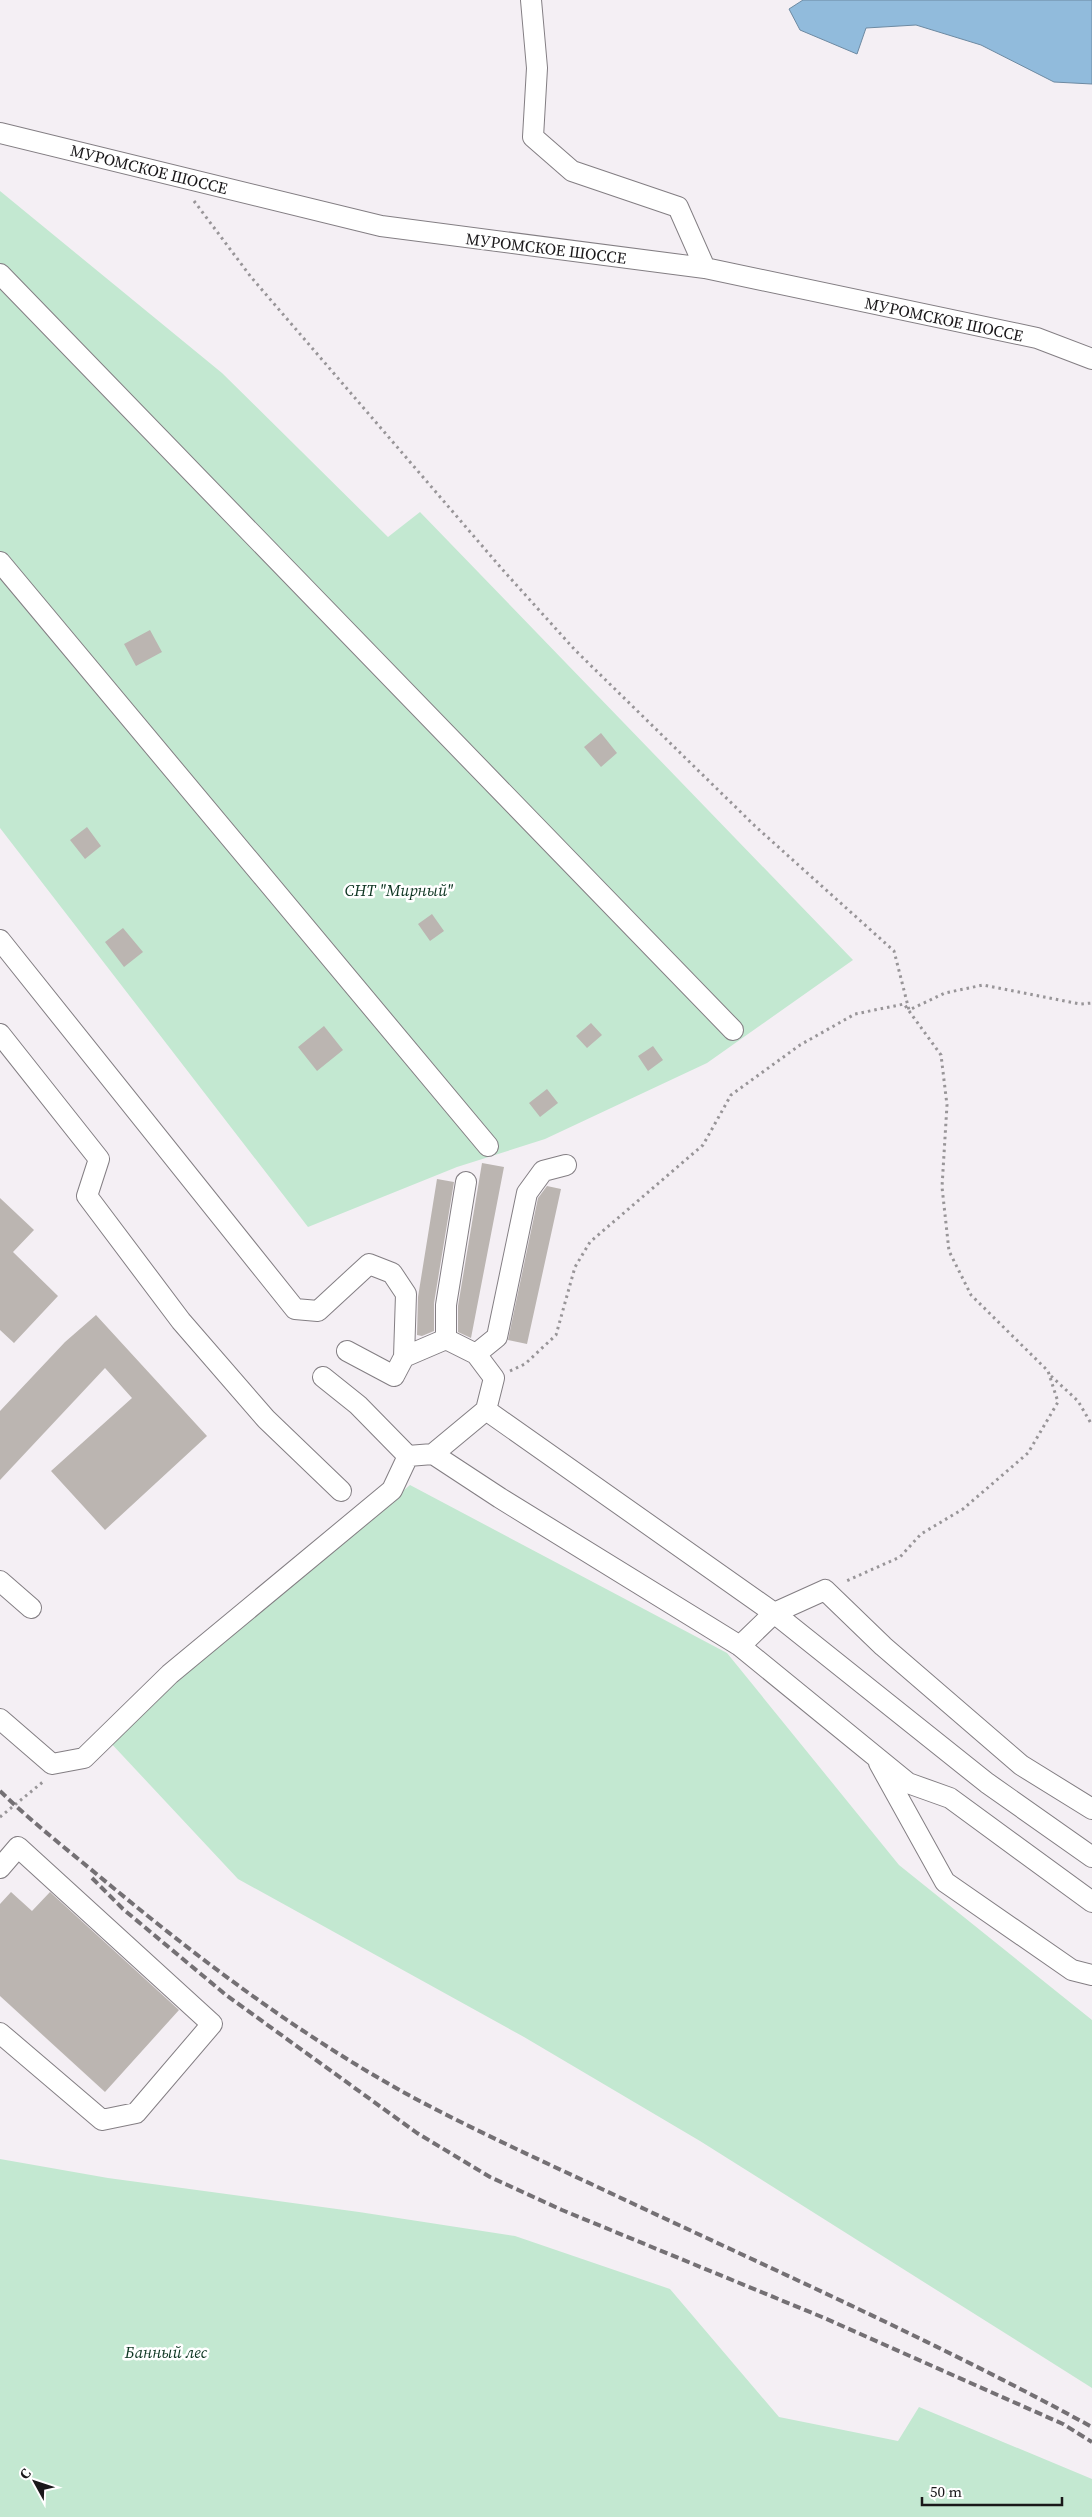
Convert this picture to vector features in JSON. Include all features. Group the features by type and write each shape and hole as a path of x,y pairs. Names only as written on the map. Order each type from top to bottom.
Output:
{"street":[{"path":"531,0 537,68 533,137 572,171 678,207 705,268"},
{"name":"МУРОМСКОЕ ШОССЕ","path":"0,133 382,226 705,268 1037,338 1092,359"},
{"path":"0,274 733,1030"},
{"path":"0,562 488,1146"},
{"path":"0,940 295,1309 318,1311 369,1264 392,1273 406,1294 404,1357 394,1376 347,1351"},
{"path":"0,1034 99,1159 88,1196 181,1321 266,1419 342,1491"},
{"path":"408,1456 433,1454 486,1410 494,1378 497,1337 527,1193 543,1171 566,1165"},
{"path":"446,1339 446,1305 466,1182"},
{"path":"476,1354 497,1337"},
{"path":"404,1357 446,1339 476,1354 494,1378"},
{"path":"323,1377 358,1404 408,1456"},
{"path":"486,1410 774,1613 987,1783 1092,1857"},
{"path":"433,1454 500,1498 740,1646 908,1783 950,1798 1092,1902"},
{"path":"0,1719 52,1764 84,1758 170,1674 392,1490 408,1456"},
{"path":"0,1580 30,1608"},
{"path":"740,1646 774,1613 825,1590 883,1646 1021,1765 1092,1809"},
{"path":"876,1757 945,1882 1072,1970 1092,1975"},
{"path":"0,1868 18,1847 212,2024 136,2112 102,2120 0,2033"}],"path":[{"path":"191,198 258,285 502,569 575,650 754,826 894,951 909,1010"},
{"path":"909,1010 945,993 983,985 1080,1004 1092,1003"},
{"path":"494,1378 524,1364 556,1335 576,1267 590,1242 703,1145 731,1095 800,1045 855,1014 904,1004 941,1056 947,1105 942,1186 949,1251 971,1295 1048,1371 1058,1402 1028,1453 963,1509 921,1534 900,1557 825,1590"},
{"path":"1049,1375 1078,1401 1092,1425"},
{"path":"0,1817 64,1761"}],"green space":[{"name":"СНТ \"Мирный\"","path":"0,191 222,373 388,537 420,512 853,960 707,1063 545,1139 457,1167 308,1227 0,828"},
{"path":"410,1485 727,1653 899,1865 1092,2020 1092,2388 700,2141 524,2037 238,1879 108,1740"},
{"name":"Банный лес","path":"0,2159 108,2178 359,2212 515,2236 670,2289 779,2417 898,2441 919,2407 1092,2479 1092,2517 0,2517"}],"water":[{"path":"803,0 1092,0 1092,84 1054,82 981,45 916,25 866,28 857,54 800,30 789,9"}],"building":[{"path":"150,630 162,652 136,666 124,644"},
{"path":"601,733 617,753 601,767 584,747"},
{"path":"87,827 101,846 85,859 70,840"},
{"path":"432,914 444,931 430,941 418,924"},
{"path":"123,928 143,952 124,967 105,942"},
{"path":"591,1023 602,1035 587,1048 576,1036"},
{"path":"324,1026 343,1050 317,1071 298,1047"},
{"path":"653,1046 663,1060 648,1071 638,1056"},
{"path":"547,1089 558,1103 540,1117 529,1103"},
{"path":"482,1163 504,1167 471,1338 458,1332 458,1306"},
{"path":"437,1179 454,1182 434,1303 434,1331 422,1336 417,1335 418,1297"},
{"path":"547,1186 561,1189 527,1344 508,1340 538,1198"},
{"path":"0,1198 34,1230 13,1252 58,1296 14,1343 0,1330"},
{"path":"96,1315 207,1436 105,1530 51,1471 132,1398 105,1368 0,1480 0,1411 65,1342"},
{"path":"11,1892 32,1911 50,1892 179,2010 105,2092 0,1996 0,1904"}],"railway":[{"path":"0,1791 111,1886 220,1972 295,2026 373,2075 484,2134 911,2334 1092,2427"},
{"path":"92,1878 123,1909 226,1995 417,2133 490,2177 562,2210 822,2317 1063,2424 1092,2442"}]}
